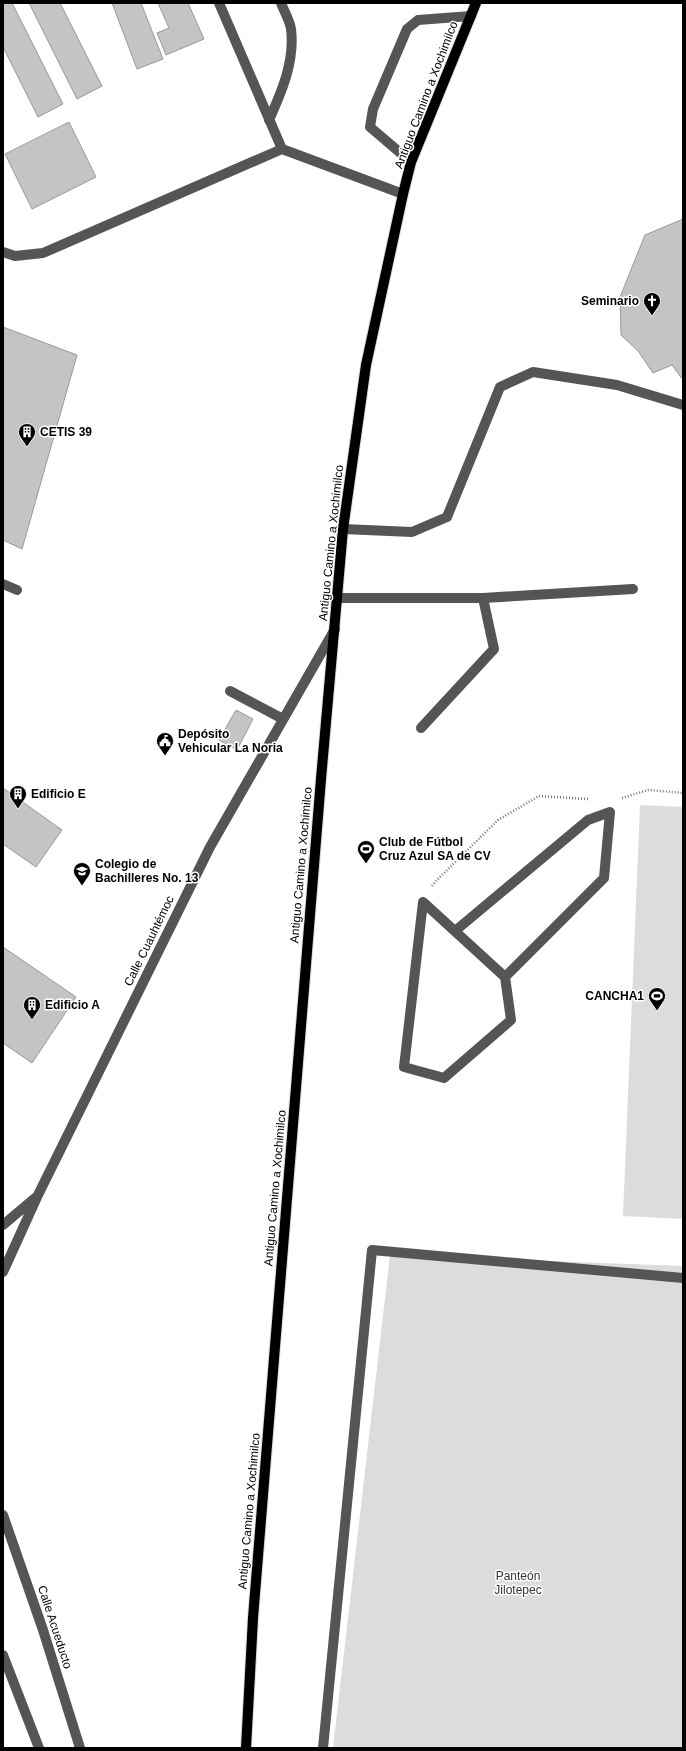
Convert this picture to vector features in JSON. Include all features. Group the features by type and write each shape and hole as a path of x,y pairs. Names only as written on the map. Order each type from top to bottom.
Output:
{"main road":[{"name":"Antiguo Camino a Xochimilco","path":"246,1748 253,1618 321,779 343,529 366,365 411,162 476,3"}],"street":[{"path":"219,3 282,149"},
{"path":"269,120 282,90 290,62 291,29 281,3"},
{"path":"411,162 370,127 373,109 407,29 418,20 471,16"},
{"path":"3,252 15,256 43,253 282,149 403,194"},
{"path":"343,529 412,532 447,517 500,387 533,372 617,385 683,405"},
{"path":"3,584 17,590"},
{"path":"338,598 484,598 633,589"},
{"path":"422,728 494,649 484,598"},
{"name":"Calle Cuauhtémoc","path":"3,1272 38,1195 210,847 334,629"},
{"path":"230,691 283,719"},
{"path":"455,931 588,820 610,812 604,878 505,976"},
{"path":"423,902 505,976 511,1020 444,1078 404,1067 423,902"},
{"path":"3,1225 38,1195"},
{"path":"323,1748 372,1250 683,1278"},
{"name":"Calle Acueducto","path":"3,1515 43,1630 80,1748"},
{"path":"3,1655 39,1748"}],"path":[{"path":"620,798 648,790 683,793"},
{"path":"423,902 436,881 498,820 539,796 590,799"}],"green space":[{"name":"CANCHA1","path":"640,805 683,807 683,1219 623,1216"},
{"name":"Panteón Jilotepec","path":"390,1255 683,1266 683,1748 333,1748"}],"building":[{"path":"3,3 12,3 63,104 38,117 3,47"},
{"path":"29,3 60,3 102,86 77,99"},
{"path":"112,3 141,3 163,59 137,69"},
{"path":"158,3 188,3 204,39 166,55 157,33 169,28"},
{"path":"69,122 96,177 32,209 5,154"},
{"name":"Seminario","path":"683,219 683,380 672,365 653,373 638,351 621,335 620,297 645,235"},
{"name":"CETIS 39","path":"3,327 77,355 22,549 3,540"},
{"path":"236,710 253,719 237,750 219,740"},
{"name":"Edificio E","path":"3,788 62,830 36,867 3,844"},
{"name":"Edificio A","path":"3,947 76,997 32,1063 3,1043"}],"place":[{"name":"Seminario","path":"652,316"},
{"name":"CETIS 39","path":"27,447"},
{"name":"Depósito Vehicular La Noria","path":"165,756"},
{"name":"Edificio E","path":"18,809"},
{"name":"Club de Fútbol Cruz Azul SA de CV","path":"366,864"},
{"name":"Colegio de Bachilleres No. 13","path":"82,886"},
{"name":"CANCHA1","path":"657,1011"},
{"name":"Edificio A","path":"32,1020"}]}
